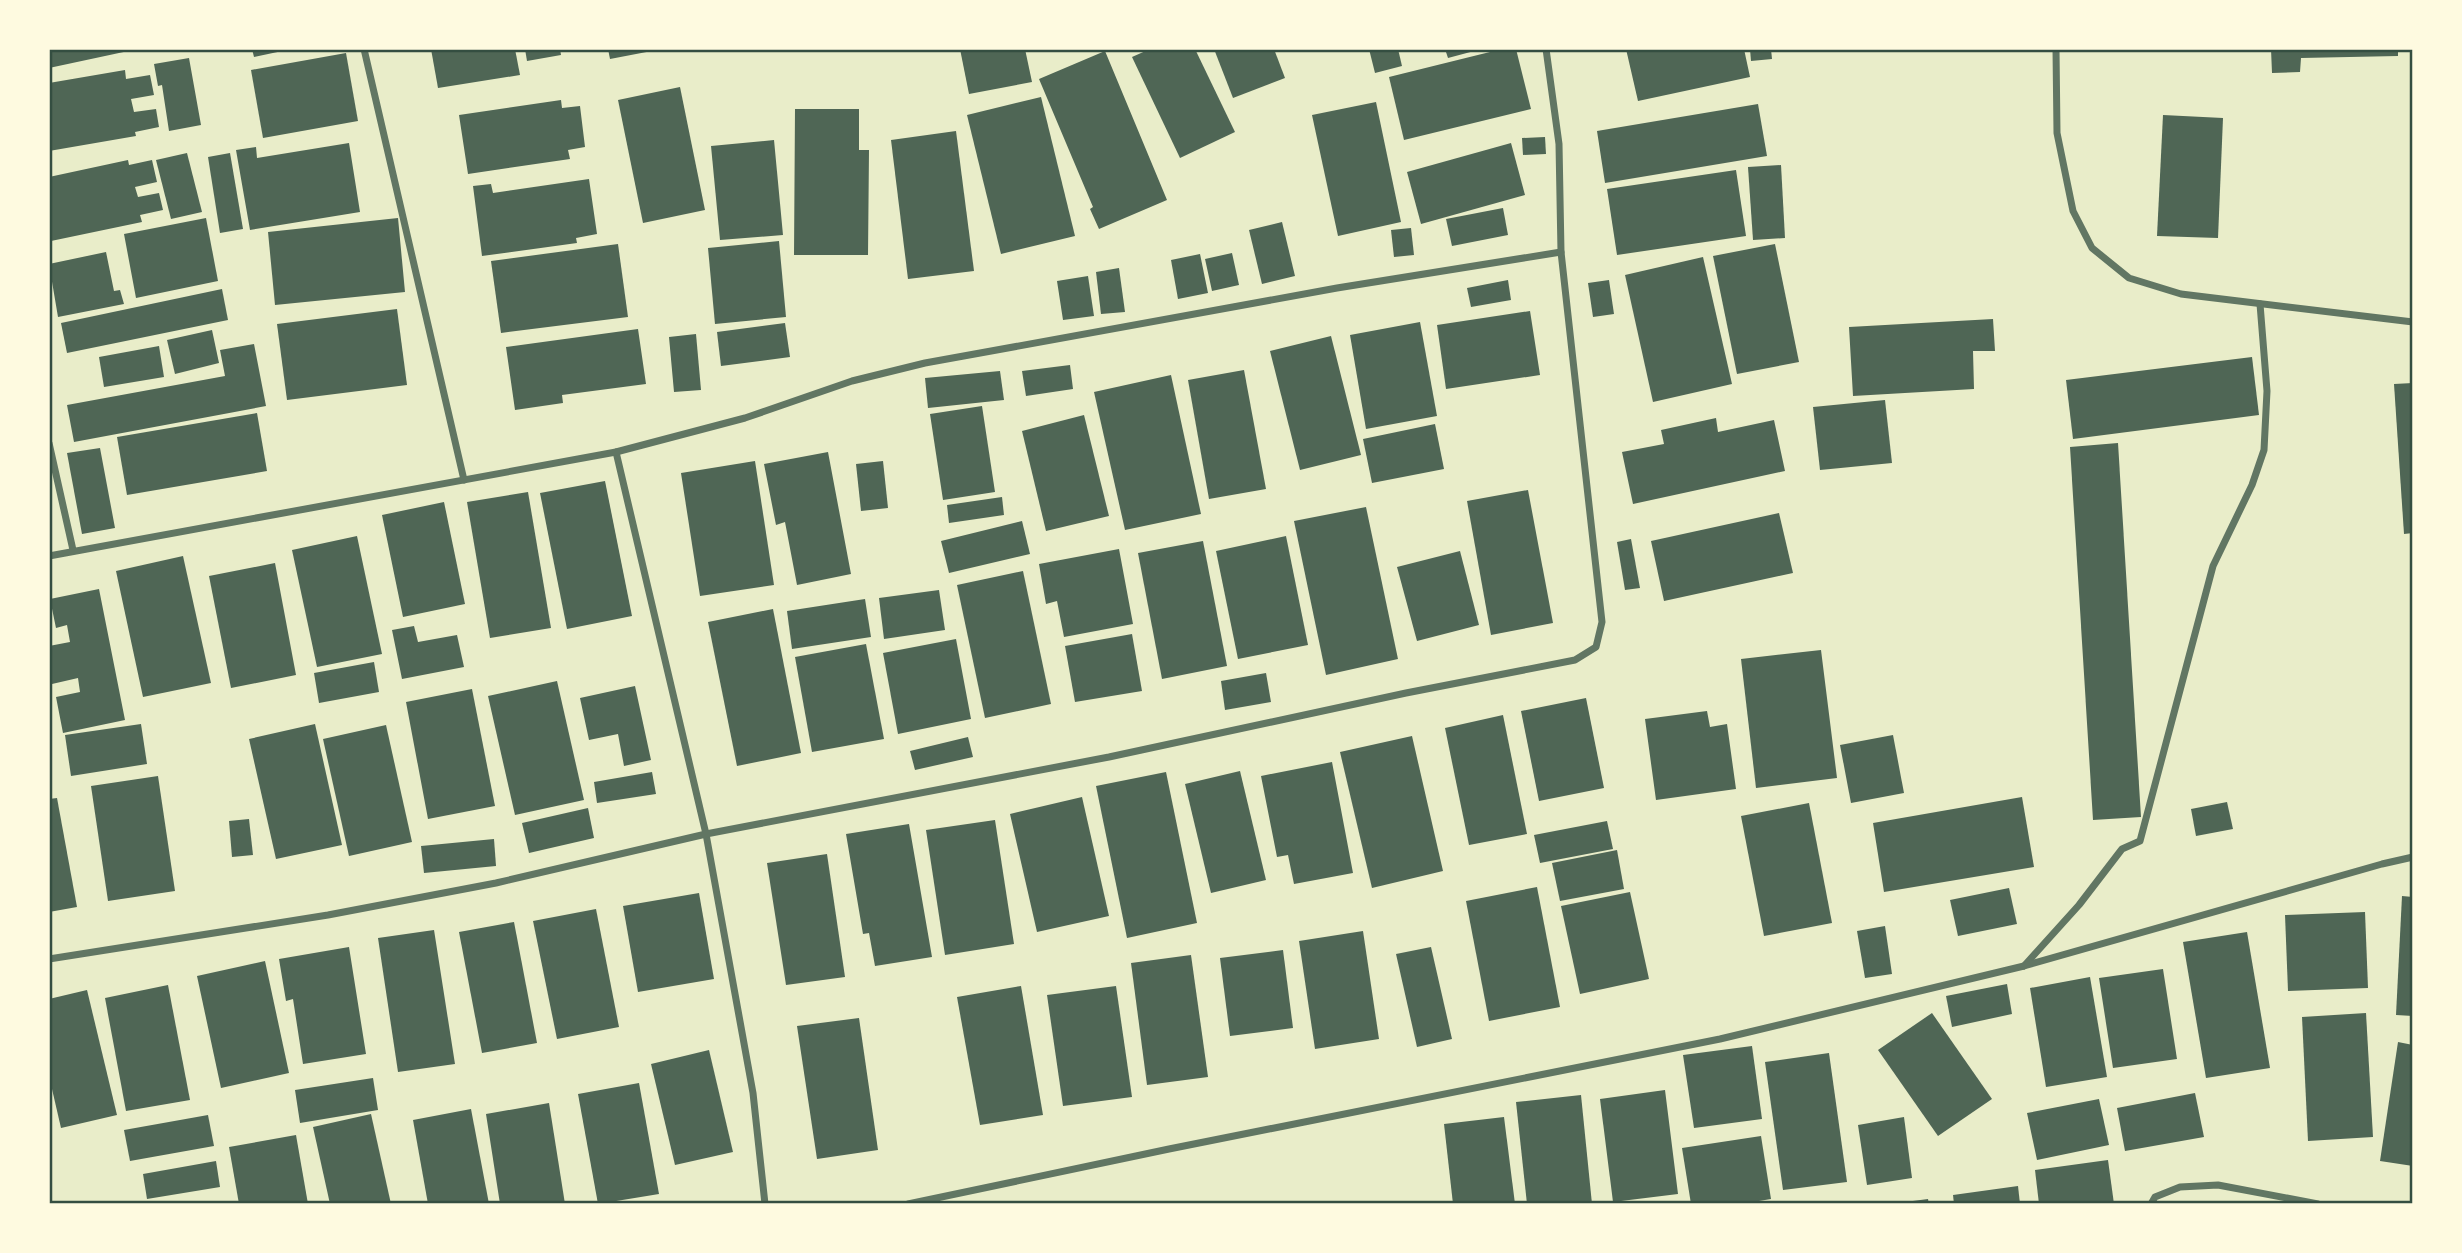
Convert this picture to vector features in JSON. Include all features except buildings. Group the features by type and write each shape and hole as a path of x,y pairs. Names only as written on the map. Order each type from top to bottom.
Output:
{"street":[{"path":"364,49 464,480"},
{"path":"49,958 380,905 496,883 706,834 1109,757 1406,692 1575,660 1596,647 1602,622 1561,252 1559,144 1546,49"},
{"path":"2056,49 2057,133 2073,211 2092,247 2129,278 2181,294 2413,321"},
{"path":"49,555 616,452 745,418 852,380 925,363 1323,290 1561,252"},
{"path":"2024,966 2080,905 2122,849 2140,841 2213,566 2252,485 2264,450 2267,391 2260,303"},
{"path":"49,443 73,550"},
{"path":"616,452 706,834 753,1093 765,1204"},
{"path":"908,1204 1720,1039 2024,966 2413,857"},
{"path":"2151,1204 2155,1197 2180,1187 2218,1185 2318,1204"}]}
